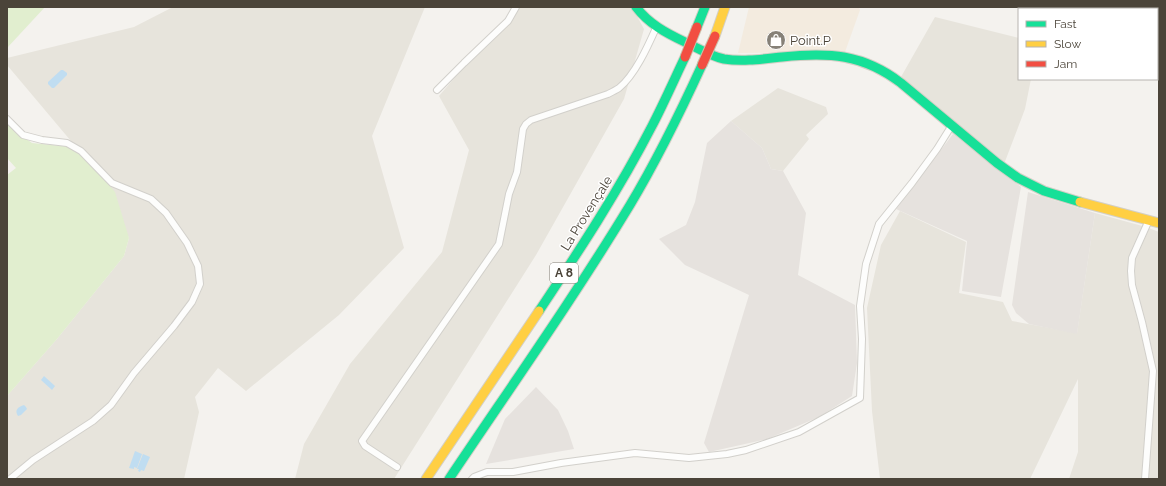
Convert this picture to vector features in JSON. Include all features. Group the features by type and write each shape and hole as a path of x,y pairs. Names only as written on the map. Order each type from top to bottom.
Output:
{"main road":[{"path":"636,7 656,28 717,57 725,59 763,60 826,55 857,60 870,64 886,71 903,84 1023,182 1043,191 1068,199 1159,223"},
{"name":"La Provençale","path":"426,479 568,268 604,211 652,126 685,57 705,7"},
{"name":"A 8","path":"449,479 576,290 630,205 657,158 685,102 715,36 725,7"}],"street":[{"path":"437,90 508,21 516,7"},
{"path":"397,467 365,446 362,441 499,244 509,194 517,172 523,129 531,120 608,94 620,87 629,77 644,54 656,28"},
{"path":"7,119 23,135 42,140 67,143 81,151 112,183 151,199 166,213 187,243 198,266 200,284 192,302 174,326 134,373 111,405 93,421 33,460 10,479"},
{"path":"472,479 487,472 513,472 561,463 635,453 689,458 727,454 746,450 799,432 860,398 862,339 860,306 866,264 879,224 917,178 952,125"},
{"path":"1145,479 1153,371 1132,285 1131,271 1132,258 1149,220"}],"shaded area":[{"path":"173,7 425,7 372,136 404,248 339,315 246,391 218,368 195,397 199,412 184,479 7,479 7,396 57,339 124,256 129,238 92,166 7,65 7,58 134,27"},
{"path":"515,7 632,7 644,29 624,99 536,255 394,479 295,479 304,444 350,364 442,252 469,150 439,96"},
{"path":"749,7 859,7 860,10 845,52 738,53"},
{"path":"935,17 1018,38 1018,80 1031,80 1025,109 1001,172 953,134 897,84"},
{"path":"778,88 826,107 828,114 806,135 809,139 783,171 771,169 762,148 731,121"},
{"path":"731,121 762,148 771,169 783,171 806,213 798,275 855,305 857,363 852,396 819,417 767,439 709,452 704,443 749,295 685,265 659,239 686,225 695,202 707,143"},
{"path":"953,134 1021,187 1001,297 962,291 967,241 896,209"},
{"path":"1028,192 1095,213 1077,334 1029,324 1016,313 1012,305"},
{"path":"900,211 966,242 959,293 1003,302 1012,321 1077,333 1095,213 1159,232 1159,479 1069,479 1078,452 1078,379 1030,479 880,479 872,411 867,308 881,245"},
{"path":"536,387 558,410 568,431 574,449 486,464 505,419"}],"green space":[{"path":"7,7 45,7 7,48"},
{"path":"7,120 15,131 32,143 71,147 89,162 115,192 129,238 124,256 57,339 7,396 7,175 16,168 7,158"}],"water":[{"path":"61,70 67,73 67,75 54,88 52,88 48,82"},
{"path":"44,376 55,386 52,390 41,380"},
{"path":"24,405 27,409 18,416 16,412 17,409"},
{"path":"135,451 142,454 137,468 129,468"},
{"path":"143,454 150,457 144,471 141,470 140,472 138,471 139,469 137,469"}],"traffic: fast":[{"path":"636,7 652,23 678,39 719,58 746,60 799,55 830,55 845,57 873,66 887,73 901,83 997,163 1018,178 1044,191 1080,202"},
{"path":"697,27 705,7"},
{"path":"539,311 584,243 626,173 656,117 685,57"},
{"path":"449,479 564,309 630,205 650,171 702,65"}],"traffic: slow":[{"path":"715,36 725,7"},
{"path":"1080,202 1159,223"},
{"path":"426,479 539,311"}],"traffic: jam":[{"path":"685,57 697,27"},
{"path":"702,65 715,36"}],"place":[{"name":"Point.P","path":"776,40"}]}
